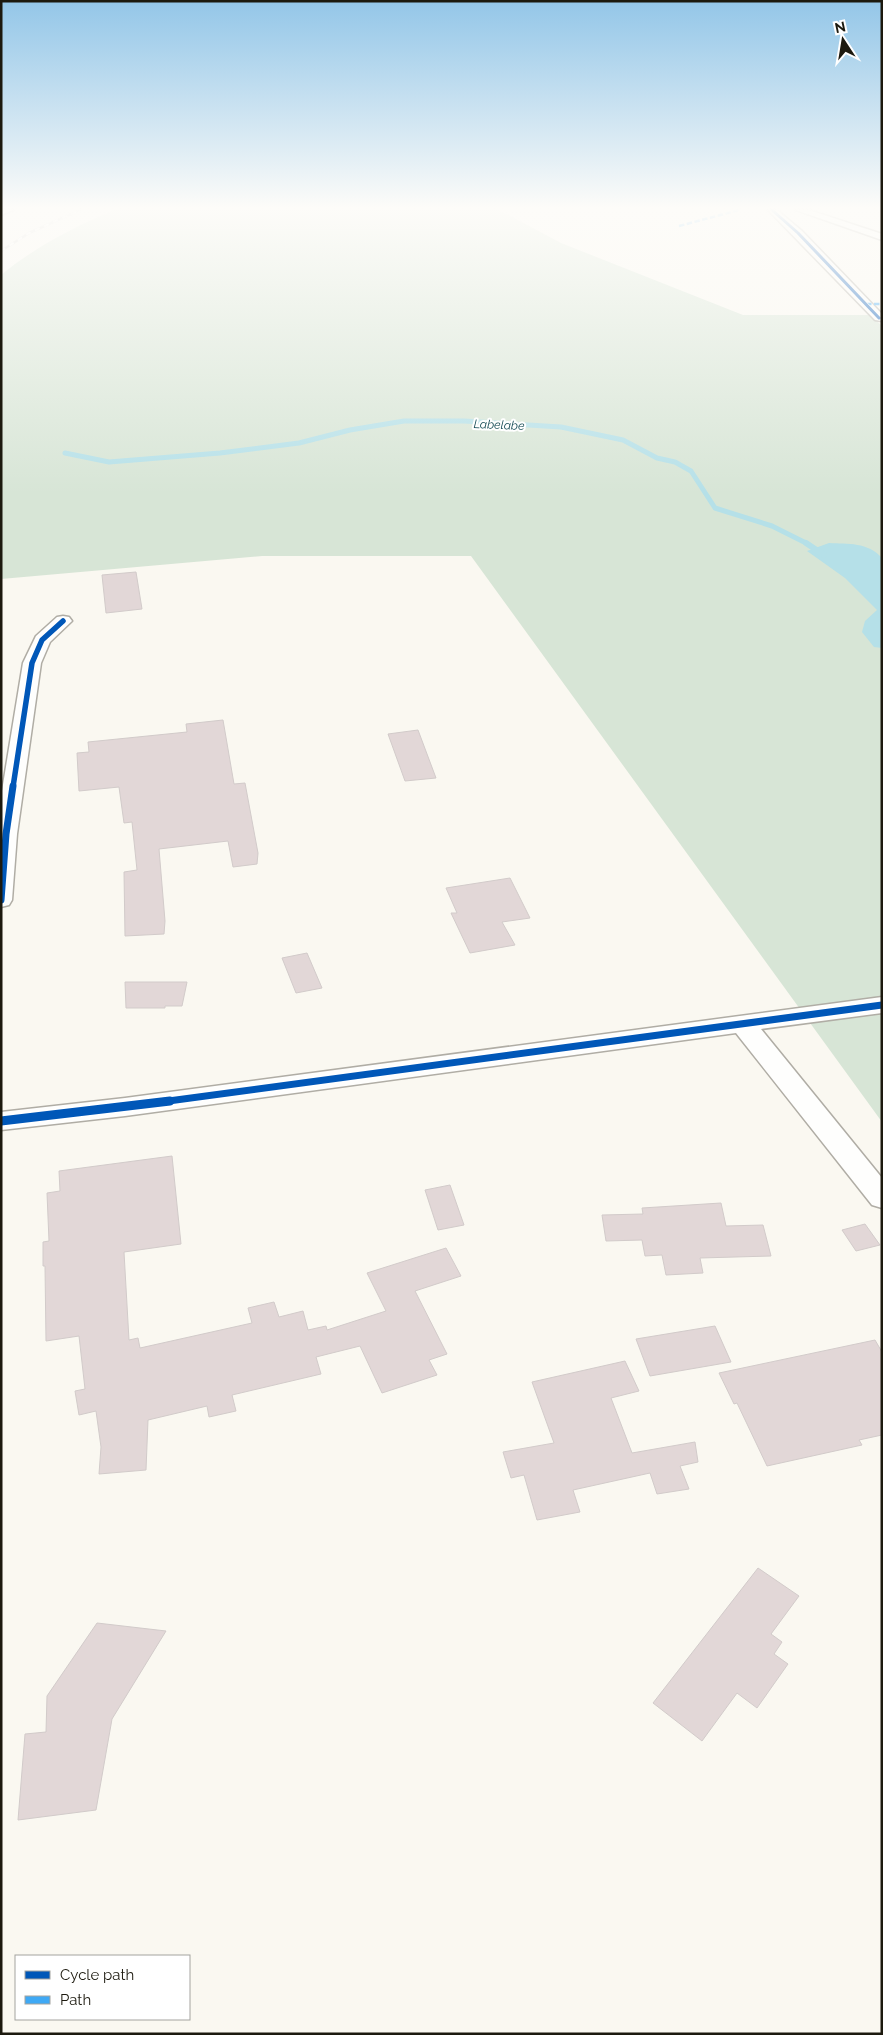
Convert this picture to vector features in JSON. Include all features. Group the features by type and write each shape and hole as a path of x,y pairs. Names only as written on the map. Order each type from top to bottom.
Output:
{"street":[{"path":"867,305 879,318"},
{"path":"1,900 6,834 32,663 42,640 63,621"},
{"path":"1,1121 125,1107 882,1006"},
{"path":"743,1024 882,1198"}],"green space":[{"path":"1,305 718,305 743,315 871,315 882,326 882,1122 471,556 262,556 1,579"}],"water":[{"path":"829,543 864,546 882,558 882,648 874,647 862,632 865,621 877,610 845,578 807,551"}],"building":[{"path":"136,572 142,609 106,613 102,575"},
{"path":"223,720 234,784 245,783 258,853 257,864 233,867 228,841 159,849 165,921 164,934 125,936 124,872 137,870 132,822 124,823 119,787 79,791 77,753 89,752 88,742 187,732 186,724"},
{"path":"418,730 436,778 405,781 388,734"},
{"path":"510,878 530,918 502,922 515,945 470,953 451,913 457,913 446,888"},
{"path":"307,953 322,988 296,993 282,958"},
{"path":"125,982 187,982 182,1006 126,1008"},
{"path":"172,1156 181,1244 124,1252 129,1340 138,1338 140,1348 252,1323 248,1308 274,1302 279,1317 303,1311 308,1330 326,1326 327,1330 386,1311 367,1273 446,1248 461,1276 415,1291 447,1354 429,1360 437,1375 382,1393 360,1346 316,1357 321,1374 232,1395 236,1411 209,1417 207,1406 148,1420 146,1470 99,1474 101,1447 96,1411 79,1415 75,1391 85,1389 79,1336 46,1341 43,1242 49,1241 47,1193 60,1191 59,1171"},
{"path":"450,1185 464,1225 438,1230 425,1190"},
{"path":"721,1203 726,1226 763,1225 771,1256 700,1258 703,1273 666,1275 662,1255 645,1256 642,1240 606,1241 602,1215 643,1214 642,1208"},
{"path":"865,1224 880,1245 856,1251 842,1230"},
{"path":"715,1326 731,1362 650,1376 636,1339"},
{"path":"875,1340 882,1352 882,1435 859,1440 862,1445 767,1466 737,1403 734,1404 719,1373"},
{"path":"625,1361 639,1391 611,1398 632,1453 695,1442 698,1462 680,1466 689,1489 657,1494 650,1473 573,1490 580,1512 537,1520 524,1475 511,1478 503,1452 554,1443 532,1382"},
{"path":"758,1568 799,1596 771,1634 782,1642 774,1654 788,1664 757,1708 737,1693 702,1741 653,1703"},
{"path":"97,1623 166,1631 112,1719 96,1810 18,1820 25,1734 46,1732 47,1696"}],"waterway":[{"name":"Labelabe","path":"65,453 109,462 220,453 299,443 350,430 404,421 464,421 561,427 623,440 657,458 675,462 691,471 715,508 772,526 806,543"},
{"name":"Labelabe","path":"806,543 824,555"}],"cycle path":[{"path":"867,305 879,318"},
{"path":"1,900 6,834 32,663 42,640 63,621"},
{"path":"1,1121 125,1107 882,1005"}]}
